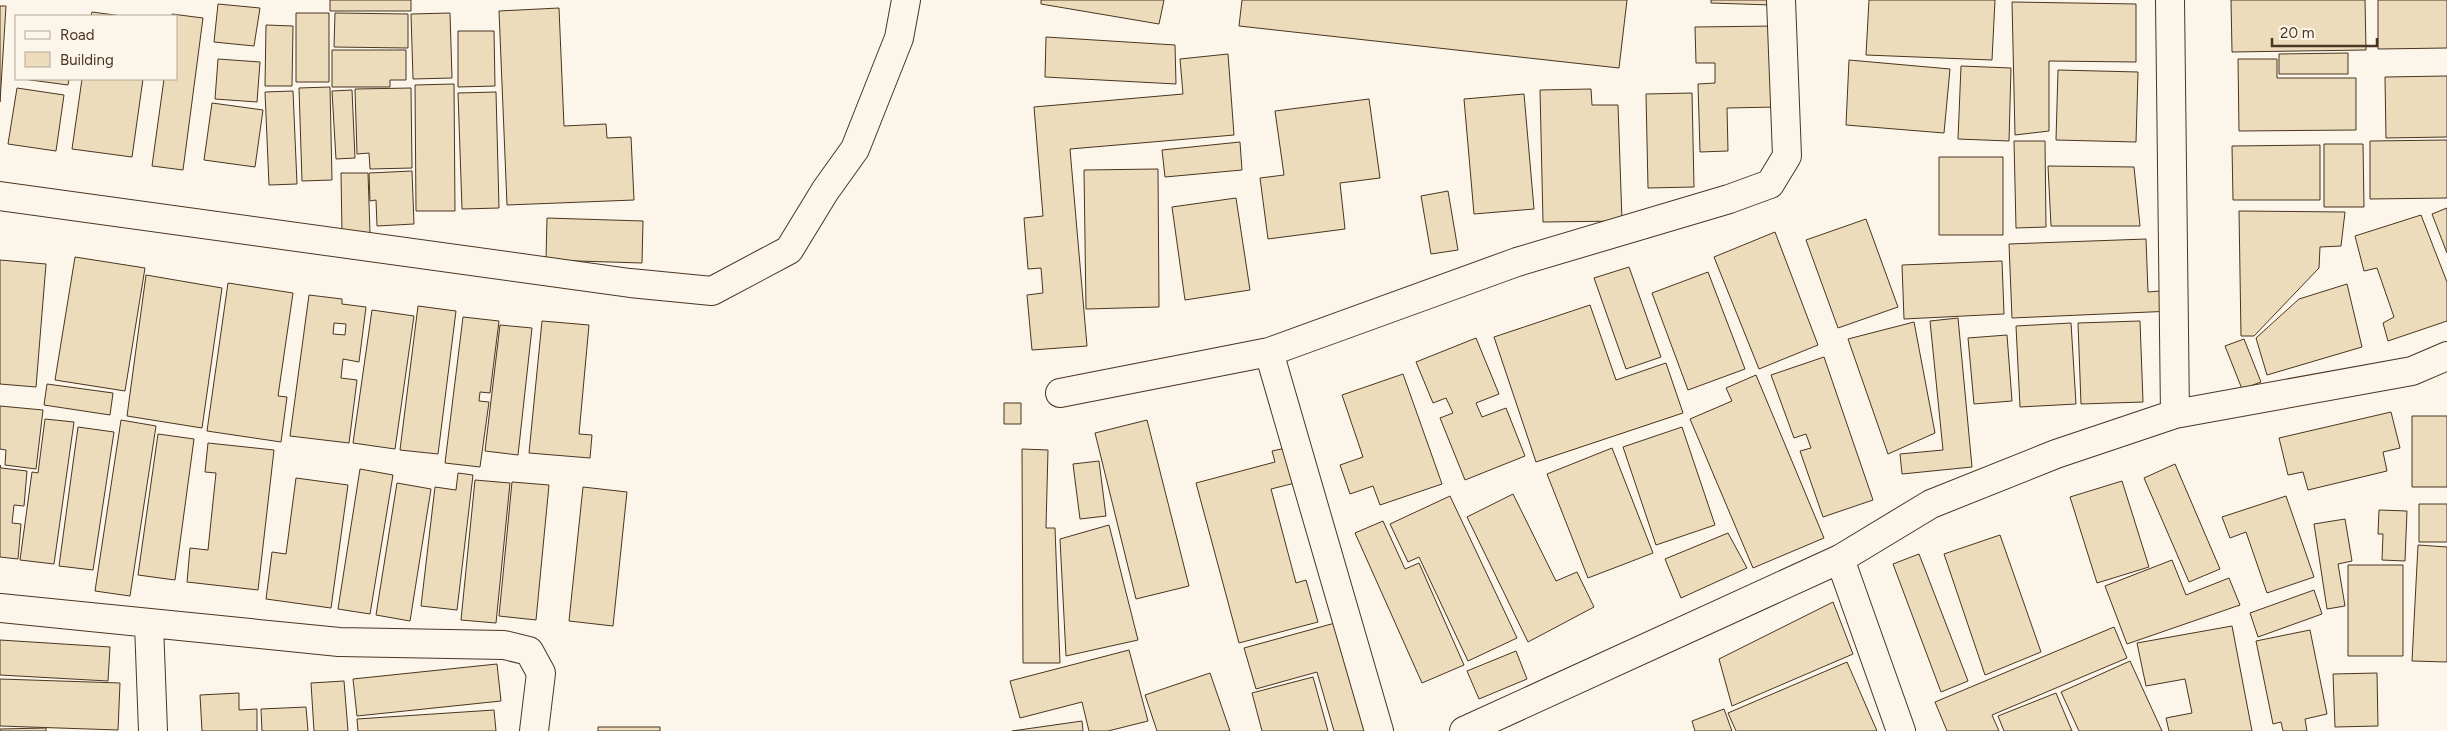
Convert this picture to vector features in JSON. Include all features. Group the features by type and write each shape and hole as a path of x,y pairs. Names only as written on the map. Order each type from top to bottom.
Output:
{"street":[{"path":"0,196 630,284 712,291 789,250 825,191 855,149 899,38 906,0"},
{"path":"1060,393 1269,352 1517,262 1729,199 1770,184 1786,156 1781,0"},
{"path":"2170,0 2175,414"},
{"path":"1269,352 1378,731"},
{"path":"1464,731 1840,559 1931,504 2056,454 2175,414 2412,372 2447,356"},
{"path":"1840,559 1901,731"},
{"path":"0,608 339,642 504,645 529,651 541,673 534,731"},
{"path":"149,624 153,731"}],"building":[{"path":"330,0 411,0 411,11 330,11"},
{"path":"1041,0 1164,0 1159,24 1041,4"},
{"path":"1242,0 1627,0 1619,68 1239,26"},
{"path":"1711,0 1771,0 1771,5 1711,3"},
{"path":"1869,0 1995,0 1992,60 1866,55"},
{"path":"2231,0 2365,0 2366,50 2232,52"},
{"path":"2378,0 2447,0 2447,48 2378,49"},
{"path":"2012,2 2136,4 2136,62 2049,61 2049,131 2015,135"},
{"path":"218,4 260,8 254,46 214,42"},
{"path":"0,6 6,6 0,102"},
{"path":"559,8 564,126 606,124 607,138 631,137 634,200 507,205 499,11"},
{"path":"92,12 114,15 91,15"},
{"path":"296,13 329,13 329,82 296,82"},
{"path":"335,13 408,14 408,48 334,47"},
{"path":"450,13 452,78 413,79 411,14"},
{"path":"172,14 203,18 183,170 152,166 164,80 178,80 178,15"},
{"path":"266,25 293,26 292,86 265,86"},
{"path":"1775,26 1777,107 1727,108 1728,151 1700,152 1698,84 1715,83 1715,63 1696,63 1695,27"},
{"path":"458,31 494,31 495,86 458,87"},
{"path":"1046,37 1175,45 1176,84 1045,77"},
{"path":"332,50 406,50 406,80 390,80 390,87 332,87"},
{"path":"2348,53 2348,74 2279,74 2279,54"},
{"path":"1228,54 1234,135 1070,149 1087,346 1032,350 1027,295 1043,293 1041,268 1028,269 1024,218 1043,216 1034,107 1183,94 1180,59"},
{"path":"218,59 260,62 257,102 215,99"},
{"path":"2238,59 2277,59 2277,78 2356,78 2356,130 2239,131"},
{"path":"1849,60 1950,69 1944,133 1846,125"},
{"path":"1961,66 2011,68 2009,141 1958,139"},
{"path":"2058,70 2138,72 2136,142 2056,140"},
{"path":"2447,76 2447,137 2386,138 2385,77"},
{"path":"30,80 69,80 68,85"},
{"path":"82,80 143,80 132,157 72,149"},
{"path":"454,84 455,211 416,211 415,85"},
{"path":"330,87 332,180 302,181 299,88"},
{"path":"17,88 64,95 56,151 8,144"},
{"path":"411,88 412,168 370,169 369,153 357,154 355,89"},
{"path":"1591,89 1592,105 1618,105 1622,221 1543,222 1540,90"},
{"path":"352,90 355,158 336,159 332,91"},
{"path":"293,91 297,184 269,185 265,92"},
{"path":"496,92 499,208 462,209 458,93"},
{"path":"1692,93 1694,187 1648,188 1646,94"},
{"path":"1524,94 1534,209 1474,214 1464,99"},
{"path":"1369,99 1380,178 1340,183 1345,229 1268,239 1260,178 1284,175 1275,111"},
{"path":"212,103 263,110 255,167 204,160"},
{"path":"2447,140 2447,198 2370,199 2370,141"},
{"path":"2014,141 2045,141 2046,227 2016,228"},
{"path":"1240,142 1242,170 1165,177 1162,150"},
{"path":"2324,144 2363,144 2364,207 2324,207"},
{"path":"2320,145 2320,200 2233,200 2232,146"},
{"path":"1939,157 2003,157 2003,235 1939,235"},
{"path":"2048,166 2134,167 2140,226 2051,226"},
{"path":"1158,169 1159,307 1086,309 1084,170"},
{"path":"412,171 414,224 377,226 376,200 370,201 369,173"},
{"path":"341,173 368,173 370,233 342,233"},
{"path":"1448,191 1458,250 1431,254 1421,196"},
{"path":"1236,198 1250,290 1185,300 1172,207"},
{"path":"2447,208 2447,253 2432,214"},
{"path":"2239,211 2345,212 2341,246 2320,247 2319,268 2254,336 2241,336"},
{"path":"2421,215 2447,282 2447,321 2388,341 2383,323 2394,317 2377,268 2364,271 2355,236"},
{"path":"547,218 643,221 642,263 546,260"},
{"path":"1866,219 1898,307 1838,328 1806,240"},
{"path":"1775,232 1818,345 1759,369 1714,257"},
{"path":"2146,239 2148,292 2172,290 2173,311 2012,318 2009,244"},
{"path":"75,257 145,268 125,391 55,380"},
{"path":"0,260 46,264 36,387 0,384"},
{"path":"2002,261 2004,314 1904,319 1902,265"},
{"path":"1629,267 1661,357 1626,369 1594,278"},
{"path":"1708,272 1745,369 1688,390 1652,293"},
{"path":"146,275 222,288 202,428 127,416"},
{"path":"228,283 293,293 278,396 287,397 281,442 207,431"},
{"path":"2347,284 2362,347 2267,375 2256,338 2299,299"},
{"path":"309,295 342,299 342,304 366,307 359,362 343,359 341,378 357,380 349,443 290,436","holes":["334,323 346,324 345,335 333,334"]},
{"path":"1590,305 1616,380 1666,363 1683,413 1536,462 1494,337"},
{"path":"418,306 456,311 438,454 400,450"},
{"path":"372,310 414,316 395,449 353,443"},
{"path":"463,317 499,321 490,393 480,392 479,401 489,402 480,467 445,463"},
{"path":"1958,318 1972,467 1902,474 1900,454 1943,450 1930,321"},
{"path":"542,321 589,325 579,434 592,435 590,458 529,453"},
{"path":"2140,321 2143,402 2081,404 2078,323"},
{"path":"1914,322 1935,433 1888,454 1848,339"},
{"path":"2071,323 2076,404 2020,407 2016,326"},
{"path":"500,325 532,328 518,455 485,451"},
{"path":"2007,335 2012,401 1974,404 1968,338"},
{"path":"1476,338 1499,394 1476,403 1482,417 1506,408 1525,456 1465,480 1440,418 1453,413 1446,398 1433,403 1416,362"},
{"path":"2244,339 2261,382 2242,389 2225,346"},
{"path":"1824,357 1873,500 1823,517 1800,451 1811,448 1806,434 1794,438 1771,375"},
{"path":"1403,374 1442,484 1380,505 1373,486 1350,494 1340,465 1363,457 1342,395"},
{"path":"1756,375 1824,538 1753,568 1690,419 1732,401 1726,388"},
{"path":"47,384 113,393 110,415 44,405"},
{"path":"1004,403 1021,403 1021,424 1004,424"},
{"path":"0,406 43,410 36,469 5,465 6,450 0,449"},
{"path":"2391,412 2400,448 2383,452 2387,471 2308,490 2303,472 2288,475 2279,438"},
{"path":"2412,416 2447,416 2447,487 2412,487"},
{"path":"45,419 74,422 54,564 20,560 32,472 38,473"},
{"path":"121,420 156,426 130,596 95,591"},
{"path":"1147,420 1189,586 1136,599 1095,433"},
{"path":"78,427 114,432 93,570 59,566"},
{"path":"1682,427 1715,525 1656,545 1623,447"},
{"path":"158,434 194,439 175,580 138,575"},
{"path":"208,443 274,450 258,590 187,582 190,548 208,550 216,473 205,472"},
{"path":"1286,448 1295,483 1271,489 1296,583 1306,580 1318,622 1239,643 1196,483 1275,462 1272,451"},
{"path":"1612,448 1653,553 1588,578 1547,474"},
{"path":"1022,449 1048,450 1046,528 1055,528 1060,663 1023,663"},
{"path":"1099,461 1106,516 1080,519 1073,464"},
{"path":"2175,464 2220,569 2189,582 2144,478"},
{"path":"0,465 1,468 27,471 24,506 14,505 12,523 21,524 18,559 0,557"},
{"path":"360,469 393,475 370,614 338,609"},
{"path":"458,473 473,475 457,610 421,606 435,487 456,490"},
{"path":"296,478 348,485 331,608 266,599 272,552 286,554"},
{"path":"475,480 510,483 496,623 461,620"},
{"path":"2122,481 2149,567 2097,583 2070,497"},
{"path":"512,482 549,485 536,620 499,616"},
{"path":"397,483 431,489 410,621 376,615"},
{"path":"583,487 627,492 613,626 569,621"},
{"path":"1513,494 1556,581 1577,572 1594,607 1528,642 1467,517"},
{"path":"1450,496 1517,638 1468,661 1419,557 1408,562 1390,524"},
{"path":"2286,496 2314,577 2267,593 2246,532 2230,538 2222,517"},
{"path":"2419,504 2447,504 2447,542 2419,542"},
{"path":"2379,510 2407,511 2405,561 2382,560 2383,534 2378,534"},
{"path":"2345,519 2352,561 2338,564 2345,606 2327,609 2314,524"},
{"path":"1383,521 1405,569 1419,563 1464,665 1422,683 1355,533"},
{"path":"1109,525 1138,640 1066,656 1060,539"},
{"path":"1728,533 1747,568 1681,598 1665,559"},
{"path":"2000,535 2041,652 1985,675 1944,554"},
{"path":"2418,545 2447,547 2447,662 2412,661"},
{"path":"1919,554 1968,681 1941,692 1893,564"},
{"path":"2172,560 2186,595 2229,578 2240,605 2127,644 2105,586"},
{"path":"2348,565 2403,565 2403,656 2348,656"},
{"path":"2314,590 2322,614 2258,637 2250,613"},
{"path":"1833,602 1853,654 1732,706 1719,659"},
{"path":"1346,620 1378,731 1334,731 1317,672 1256,689 1244,648"},
{"path":"2232,626 2252,731 2169,731 2166,718 2192,713 2185,679 2146,686 2137,643"},
{"path":"2114,627 2127,658 1992,715 1999,731 1947,731 1935,702"},
{"path":"2310,630 2327,714 2305,719 2307,731 2283,731 2281,722 2273,724 2256,641"},
{"path":"0,640 110,647 108,681 0,675"},
{"path":"1129,650 1148,721 1108,731 1089,731 1082,702 1020,718 1010,681"},
{"path":"1516,651 1527,679 1479,699 1467,671"},
{"path":"2130,661 2162,731 2079,731 2061,692"},
{"path":"1847,662 1877,731 1736,731 1728,713"},
{"path":"497,664 501,701 357,716 353,679"},
{"path":"1210,673 1230,731 1157,731 1145,695"},
{"path":"2377,673 2378,726 2335,727 2333,674"},
{"path":"1313,677 1328,731 1262,731 1252,693"},
{"path":"0,679 120,683 118,730 0,726"},
{"path":"344,681 348,731 314,731 311,683"},
{"path":"239,693 239,710 257,709 257,731 202,731 200,695"},
{"path":"2056,693 2072,731 2004,731 1998,716"},
{"path":"306,707 308,731 262,731 261,709"},
{"path":"1724,709 1732,731 1695,731 1692,721"},
{"path":"494,710 496,731 358,731 357,719"},
{"path":"1082,721 1083,731 1012,731"},
{"path":"598,727 660,727 660,731 598,731"},
{"path":"46,728 46,731 0,731 0,729"}]}
